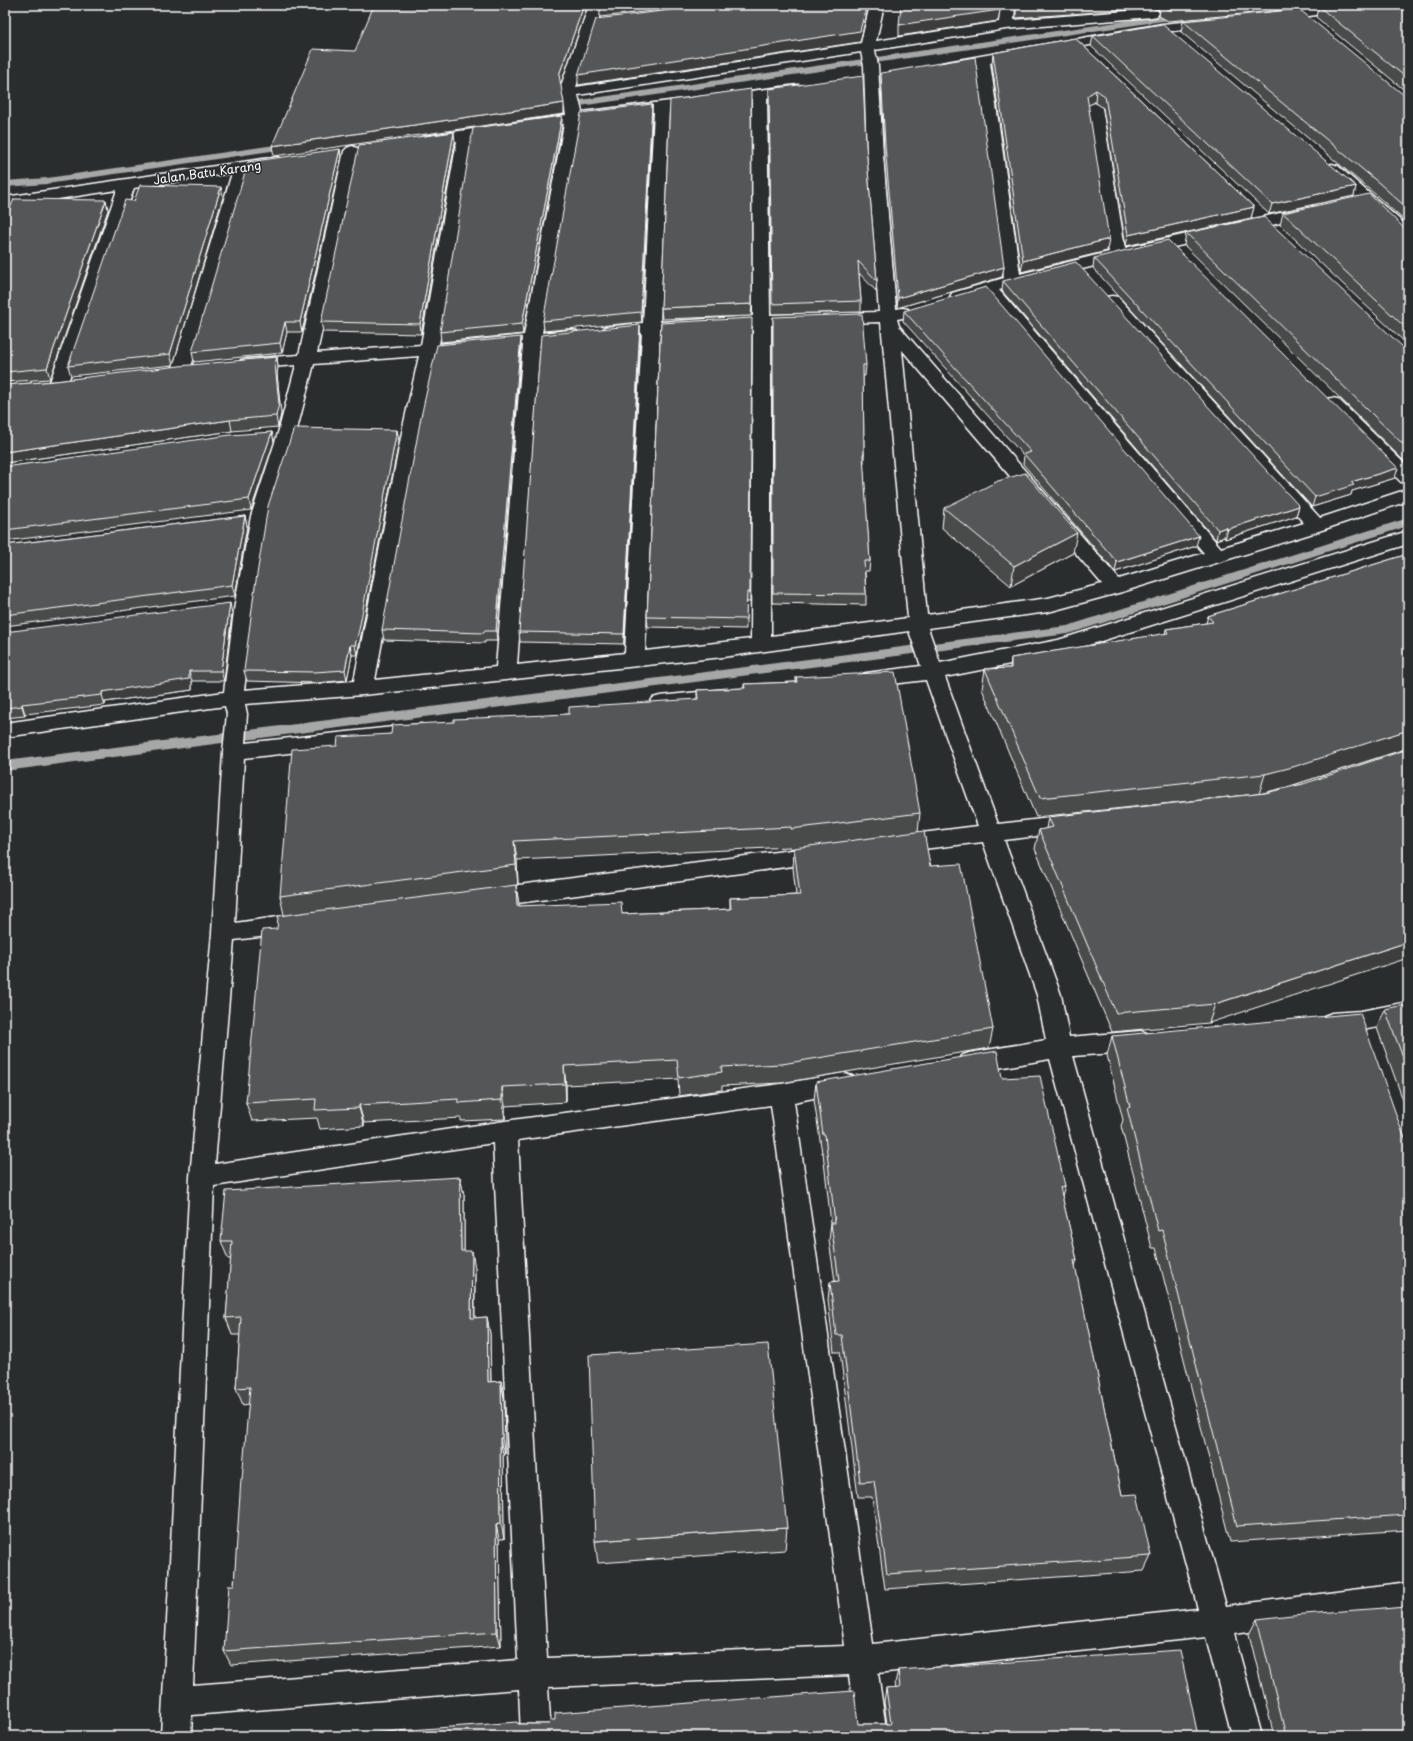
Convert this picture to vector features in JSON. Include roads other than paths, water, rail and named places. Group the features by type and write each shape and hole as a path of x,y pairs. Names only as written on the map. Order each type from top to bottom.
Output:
{"street":[{"path":"506,673 532,339 574,115 571,94 568,86 596,5"},
{"path":"877,5 870,67 875,155 919,628 930,665 991,832 1048,995 1059,1048 1247,1736"},
{"path":"1006,25 1008,5"},
{"path":"1261,18 1295,10 1358,5"},
{"path":"1295,10 1312,25"},
{"path":"571,94 870,67 1006,25 1156,18 1223,22"},
{"path":"930,68 1077,43 1156,18"},
{"path":"1156,18 1180,43"},
{"path":"589,24 604,22"},
{"path":"1077,43 1088,54"},
{"path":"982,59 1013,281"},
{"path":"413,142 466,135 574,115 662,107 812,87"},
{"path":"759,94 762,321 761,644"},
{"path":"634,659 662,107"},
{"path":"1094,108 1118,255"},
{"path":"363,688 412,428 429,350 466,135"},
{"path":"176,1736 202,1177 223,933 234,750 238,604 252,517 279,434 307,358 351,151"},
{"path":"1320,159 1369,199 1408,235"},
{"name":"Jalan Batu Karang","path":"5,202 289,160"},
{"path":"181,370 242,167"},
{"path":"58,385 127,184"},
{"path":"1347,204 1369,199"},
{"path":"945,300 1013,281 1089,276 1118,255 1169,242 1325,209"},
{"path":"1169,242 1185,258"},
{"path":"1089,276 1316,525"},
{"path":"988,288 1216,555"},
{"path":"228,366 307,358 429,350 652,326 826,318 890,322 917,309"},
{"path":"890,322 1115,586"},
{"path":"1319,390 1408,478"},
{"path":"5,730 235,706 363,688 919,628 1048,605 1316,525 1408,495"},
{"path":"845,682 930,665 1060,647 1408,538"},
{"path":"638,706 742,694"},
{"path":"234,750 440,729"},
{"path":"880,847 991,832 1094,821"},
{"path":"468,900 841,852"},
{"path":"223,933 326,919"},
{"path":"1314,1024 1361,1020 1408,1011"},
{"path":"1361,1020 1369,1042"},
{"path":"951,1066 1059,1048 1162,1039"},
{"path":"202,1177 505,1131 781,1094 866,1080"},
{"path":"781,1094 860,1660 872,1736"},
{"path":"505,1131 536,1736"},
{"path":"178,1701 533,1673 860,1660 1215,1622 1408,1597"}],"waterway":[{"path":"546,108 1180,16"},
{"path":"5,184 47,181 289,146"},
{"path":"5,766 1068,630 1408,522"}]}
